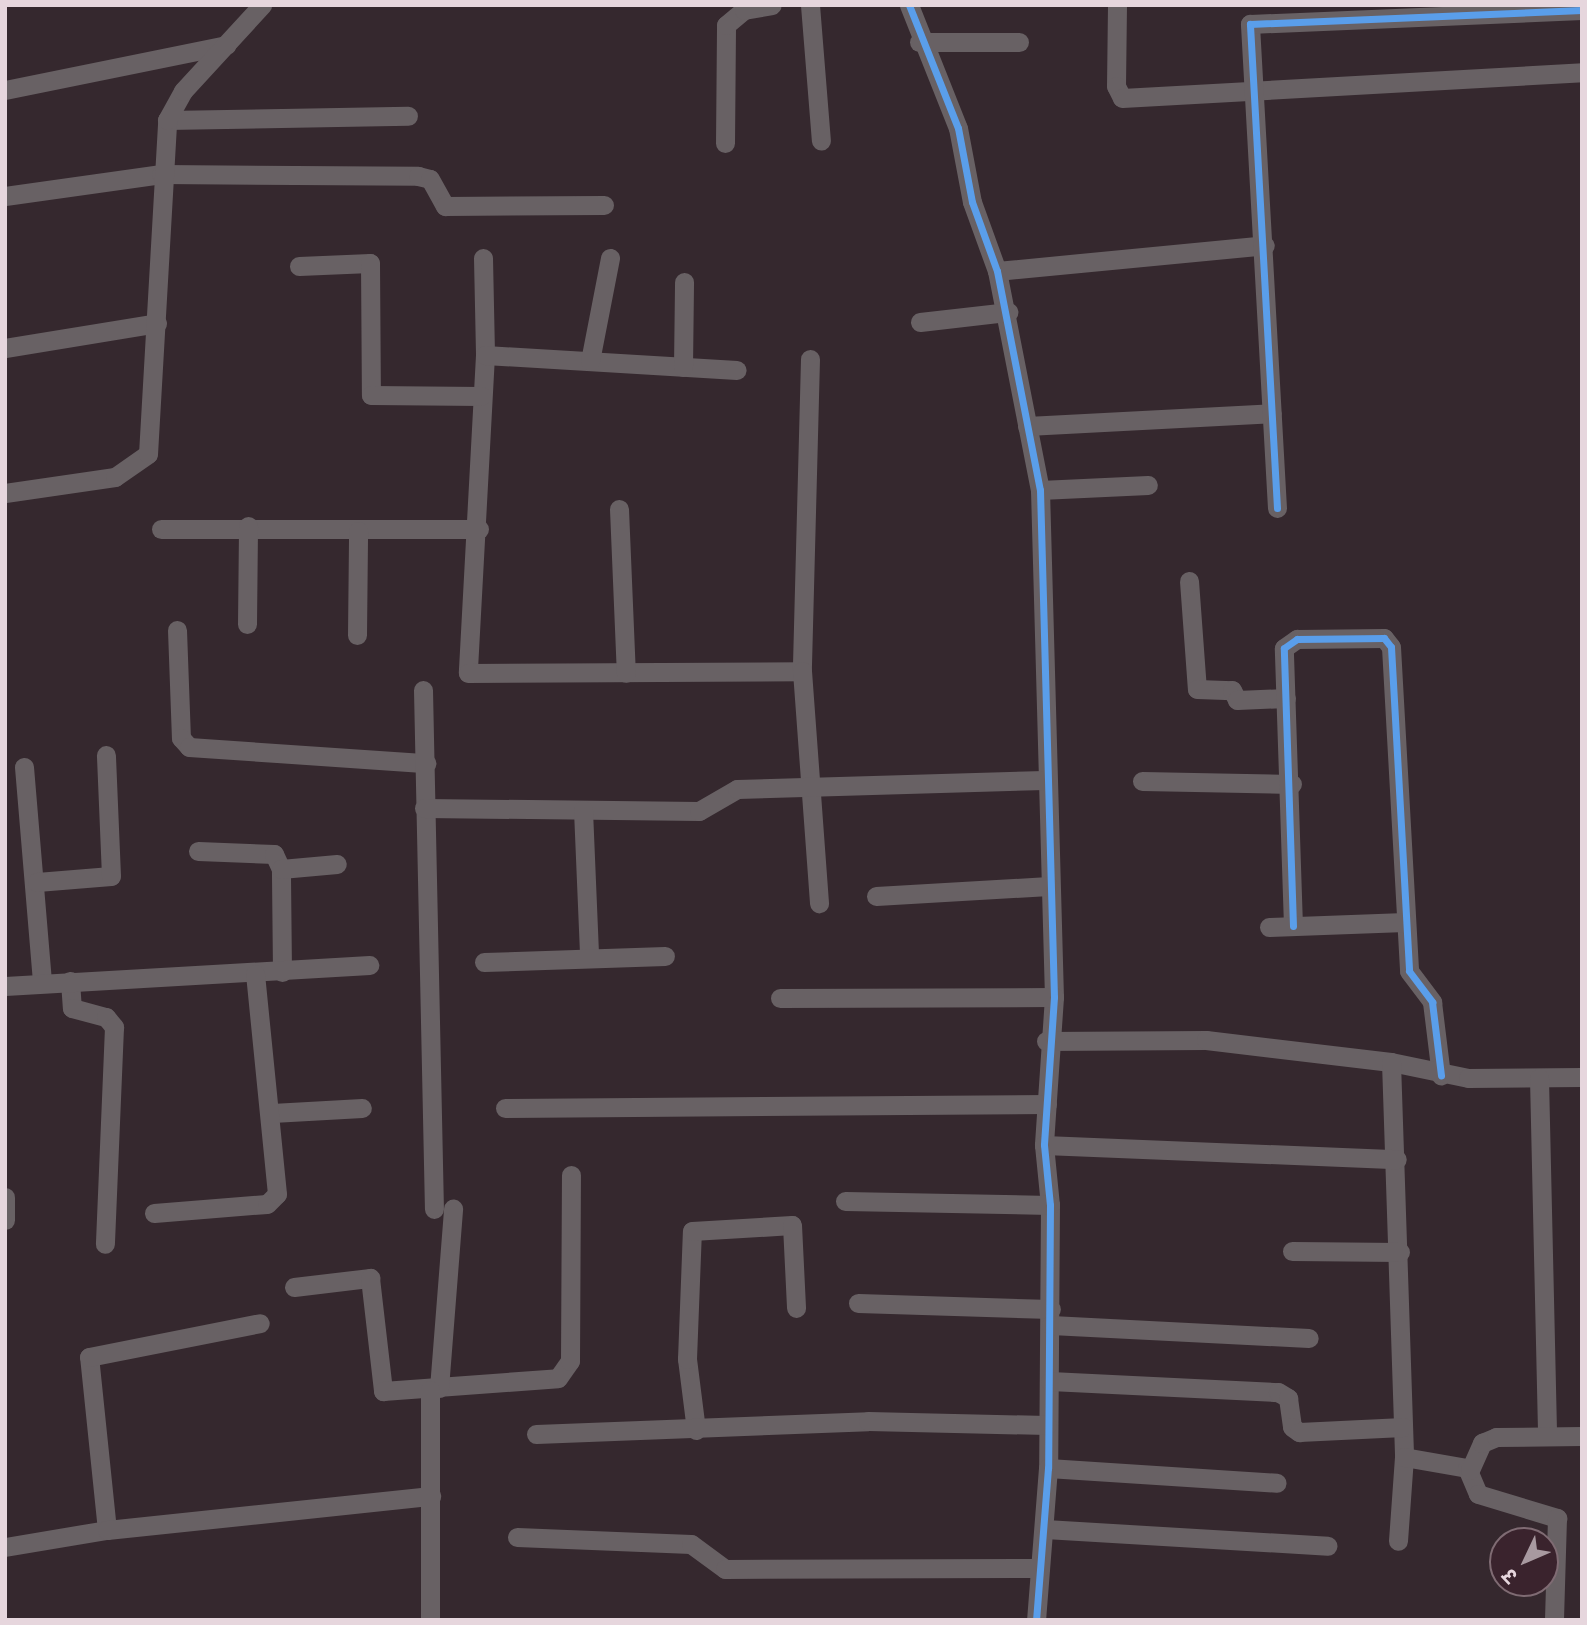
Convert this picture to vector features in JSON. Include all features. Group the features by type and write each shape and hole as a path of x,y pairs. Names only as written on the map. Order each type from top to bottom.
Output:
{"street":[{"path":"5,493 115,477 148,454 157,323 161,174 167,120 183,91 262,5"},
{"path":"725,143 726,25 744,10 772,5"},
{"path":"810,5 821,141"},
{"path":"909,5 919,43 958,128 972,202 997,271 1008,312 1040,490 1044,780 1054,997 1046,1041 1047,1104 1044,1145 1050,1205 1048,1468 1036,1620"},
{"path":"1117,5 1116,86 1122,98 1255,93 1582,72"},
{"path":"1277,508 1265,244 1248,29 1254,22 1582,10"},
{"path":"919,43 1019,42"},
{"path":"5,90 226,45"},
{"path":"167,120 408,116"},
{"path":"5,197 161,174 418,176 430,179 444,206 604,205"},
{"path":"997,271 1265,244"},
{"path":"483,258 485,355 481,396 479,529 468,674 802,671"},
{"path":"590,361 610,258"},
{"path":"299,266 370,263 371,395 481,396"},
{"path":"683,367 684,282"},
{"path":"920,322 1008,312"},
{"path":"5,348 157,323"},
{"path":"485,355 737,370"},
{"path":"810,359 802,671 806,788 819,903"},
{"path":"1027,426 1272,413"},
{"path":"1040,490 1147,485"},
{"path":"619,509 626,673"},
{"path":"161,529 248,526 358,531 479,529"},
{"path":"247,624 248,526"},
{"path":"357,635 358,531"},
{"path":"1189,581 1198,689 1231,690 1237,700 1286,698"},
{"path":"177,630 181,738 189,747 426,763"},
{"path":"1293,926 1292,785 1283,653 1289,641 1389,642 1409,971 1432,1002 1441,1075"},
{"path":"424,690 424,808 444,1209 431,1496 430,1620"},
{"path":"37,882 111,876 106,755"},
{"path":"24,767 37,882 42,982"},
{"path":"424,808 699,811 737,789 1044,780"},
{"path":"1142,781 1292,785"},
{"path":"583,810 589,956"},
{"path":"198,851 274,854 281,869 282,972"},
{"path":"281,869 337,864"},
{"path":"876,897 1049,886"},
{"path":"1269,927 1405,922"},
{"path":"484,962 589,956 665,956"},
{"path":"5,986 42,982 255,974 369,965"},
{"path":"154,1213 274,1200 272,1113 255,974"},
{"path":"70,981 72,1008 106,1017 114,1027 105,1244"},
{"path":"780,998 1054,997"},
{"path":"1046,1041 1206,1040 1391,1062 1441,1075 1582,1077"},
{"path":"1391,1062 1397,1159 1404,1457 1398,1541"},
{"path":"1539,1078 1547,1434"},
{"path":"505,1108 1047,1104"},
{"path":"272,1113 362,1108"},
{"path":"1044,1145 1397,1159"},
{"path":"294,1287 370,1278 379,1389 435,1389 550,1381 564,1374 570,1360 571,1175"},
{"path":"5,1197 5,1220"},
{"path":"845,1201 1050,1205"},
{"path":"696,1430 687,1360 692,1230 792,1225 796,1308"},
{"path":"1292,1251 1400,1252"},
{"path":"858,1303 1309,1338"},
{"path":"107,1530 89,1357 260,1323"},
{"path":"1050,1381 1278,1392 1288,1398 1292,1427 1299,1432 1403,1427"},
{"path":"536,1434 868,1422 1047,1425"},
{"path":"1554,1620 1559,1521 1478,1493 1470,1470 1486,1440 1547,1434 1582,1436"},
{"path":"1404,1457 1470,1470"},
{"path":"1048,1468 1277,1483"},
{"path":"5,1547 107,1530 431,1496"},
{"path":"1045,1529 1327,1546"},
{"path":"517,1537 691,1544 725,1569 1040,1568"}],"cycle path":[{"path":"909,5 958,128 972,202 997,271 1040,490 1054,997 1044,1145 1050,1205 1048,1468 1036,1620"},
{"path":"1277,508 1250,24 1582,10"},
{"path":"1293,926 1284,648 1297,639 1384,638 1391,647 1409,971 1432,1002 1441,1075"}]}
